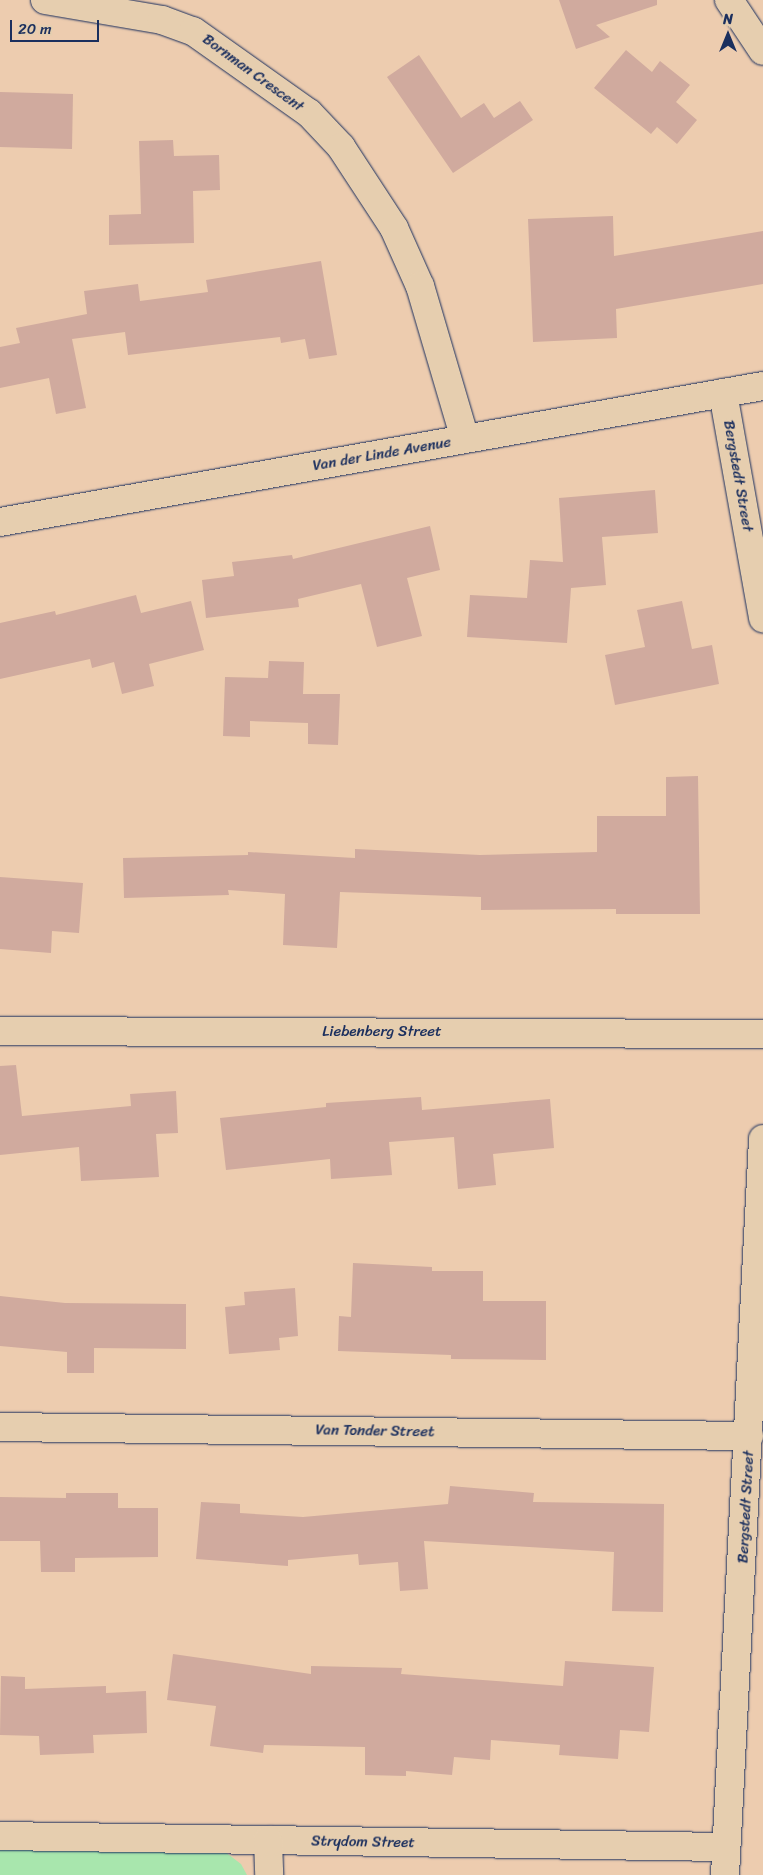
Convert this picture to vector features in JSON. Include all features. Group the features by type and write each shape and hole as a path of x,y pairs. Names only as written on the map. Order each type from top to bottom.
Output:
{"street":[{"name":"Bornman Crescent","path":"45,0 162,20 193,30 281,90 322,127 341,147 394,228 420,286 465,439"},
{"path":"729,0 763,51"},
{"name":"Van der Linde Avenue","path":"0,522 763,386"},
{"name":"Bergstedt Street","path":"723,393 763,618"},
{"name":"Liebenberg Street","path":"0,1030 763,1034"},
{"name":"Bergstedt Street","path":"725,1875 763,1139"},
{"name":"Van Tonder Street","path":"0,1427 749,1436"},
{"name":"Strydom Street","path":"0,1836 725,1847"},
{"path":"268,1840 269,1875"}],"green space":[{"path":"0,1838 220,1848 241,1864 247,1875 0,1875"}],"building":[{"path":"559,0 657,0 657,5 596,25 610,37 576,49"},
{"path":"626,50 652,72 660,61 690,85 676,102 697,120 677,144 657,127 651,134 594,88"},
{"path":"419,55 461,118 484,103 494,118 520,101 533,120 453,173 387,77"},
{"path":"0,92 73,94 72,149 0,147"},
{"path":"173,140 174,156 219,155 220,190 193,191 194,243 109,245 109,215 141,214 139,141"},
{"path":"613,216 614,256 763,231 763,284 616,309 617,338 533,342 528,219"},
{"path":"321,261 337,355 309,359 305,339 281,343 280,337 128,355 125,332 72,339 86,408 56,414 49,378 0,388 0,347 20,343 16,328 87,314 84,291 138,284 140,301 208,292 206,280"},
{"path":"655,490 658,533 602,537 606,585 571,588 567,643 467,637 470,595 527,598 530,560 563,562 559,498"},
{"path":"430,526 440,570 407,578 422,636 377,647 361,584 298,599 299,607 206,618 202,580 234,576 232,562 292,555 293,559"},
{"path":"136,595 141,613 191,601 204,650 149,664 154,686 122,694 114,662 92,668 90,659 0,679 0,623 55,611 56,615"},
{"path":"682,601 692,649 712,645 719,684 615,705 605,655 645,647 637,610"},
{"path":"269,661 304,662 303,694 340,694 338,745 308,744 308,723 250,721 250,737 223,736 225,677 268,678"},
{"path":"698,776 700,914 616,914 616,909 481,910 481,897 340,892 337,948 283,945 285,894 228,890 229,895 124,898 123,858 248,855 248,852 355,858 355,849 480,855 597,852 597,816 666,816 666,777"},
{"path":"0,877 83,883 79,933 52,931 51,953 0,949"},
{"path":"16,1065 22,1116 131,1106 130,1094 176,1091 178,1133 156,1134 159,1177 81,1181 79,1147 0,1155 0,1066"},
{"path":"421,1097 422,1110 550,1099 554,1148 493,1154 496,1185 458,1189 454,1137 389,1142 392,1175 331,1179 330,1159 226,1170 220,1118 326,1107 326,1103"},
{"path":"353,1263 432,1267 432,1271 483,1271 483,1301 546,1301 546,1360 451,1359 451,1355 338,1351 339,1316 351,1317"},
{"path":"295,1288 298,1336 279,1338 280,1350 229,1354 225,1307 245,1305 244,1292"},
{"path":"0,1296 65,1303 186,1304 186,1349 94,1348 94,1373 67,1373 67,1352 0,1346"},
{"path":"450,1486 534,1493 533,1502 664,1504 663,1612 612,1611 614,1552 424,1541 428,1589 400,1591 398,1562 359,1565 358,1554 288,1560 288,1566 196,1559 201,1502 240,1504 240,1513 303,1517 448,1504"},
{"path":"66,1493 118,1493 118,1508 158,1508 158,1557 75,1558 75,1572 41,1572 40,1541 0,1541 0,1497 66,1498"},
{"path":"173,1654 311,1674 311,1666 402,1668 401,1674 563,1686 565,1661 654,1667 649,1732 620,1730 618,1759 559,1755 560,1745 491,1740 490,1760 454,1757 452,1775 406,1771 406,1776 365,1775 365,1747 264,1745 263,1753 210,1746 216,1706 167,1700"},
{"path":"1,1676 25,1677 25,1689 106,1686 106,1693 146,1691 147,1733 93,1735 94,1753 40,1755 39,1736 0,1735"}]}
